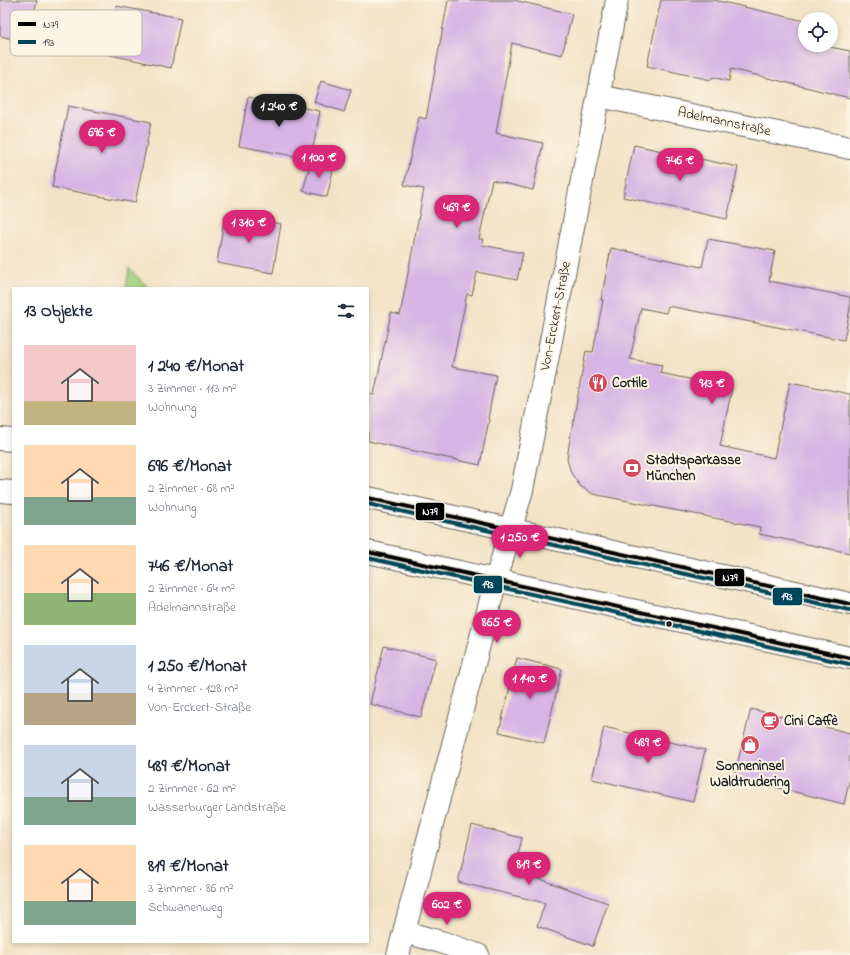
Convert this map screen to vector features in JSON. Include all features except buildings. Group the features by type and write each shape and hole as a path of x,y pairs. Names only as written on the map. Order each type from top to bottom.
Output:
{"street":[{"name":"Von-Erckert-Straße","path":"398,955 496,580 522,490 617,0"},
{"name":"Adelmannstraße","path":"599,96 850,148"},
{"path":"0,439 12,440"},
{"path":"0,491 12,492"},
{"path":"369,498 850,604"},
{"path":"369,552 850,658"},
{"path":"404,932 441,942 478,955"}],"green space":[{"path":"129,268 148,287 126,287"}],"transit line":[{"name":"N79","path":"369,498 850,604"},
{"name":"193","path":"369,504 849,610"},
{"name":"N79","path":"369,552 850,658"},
{"name":"193","path":"369,558 849,664"}],"place":[{"name":"Cortile","path":"598,383"},
{"name":"Stadtsparkasse München","path":"632,468"},
{"name":"Cini Caffè","path":"770,721"},
{"name":"Sonneninsel Waldtrudering","path":"750,745"}]}
